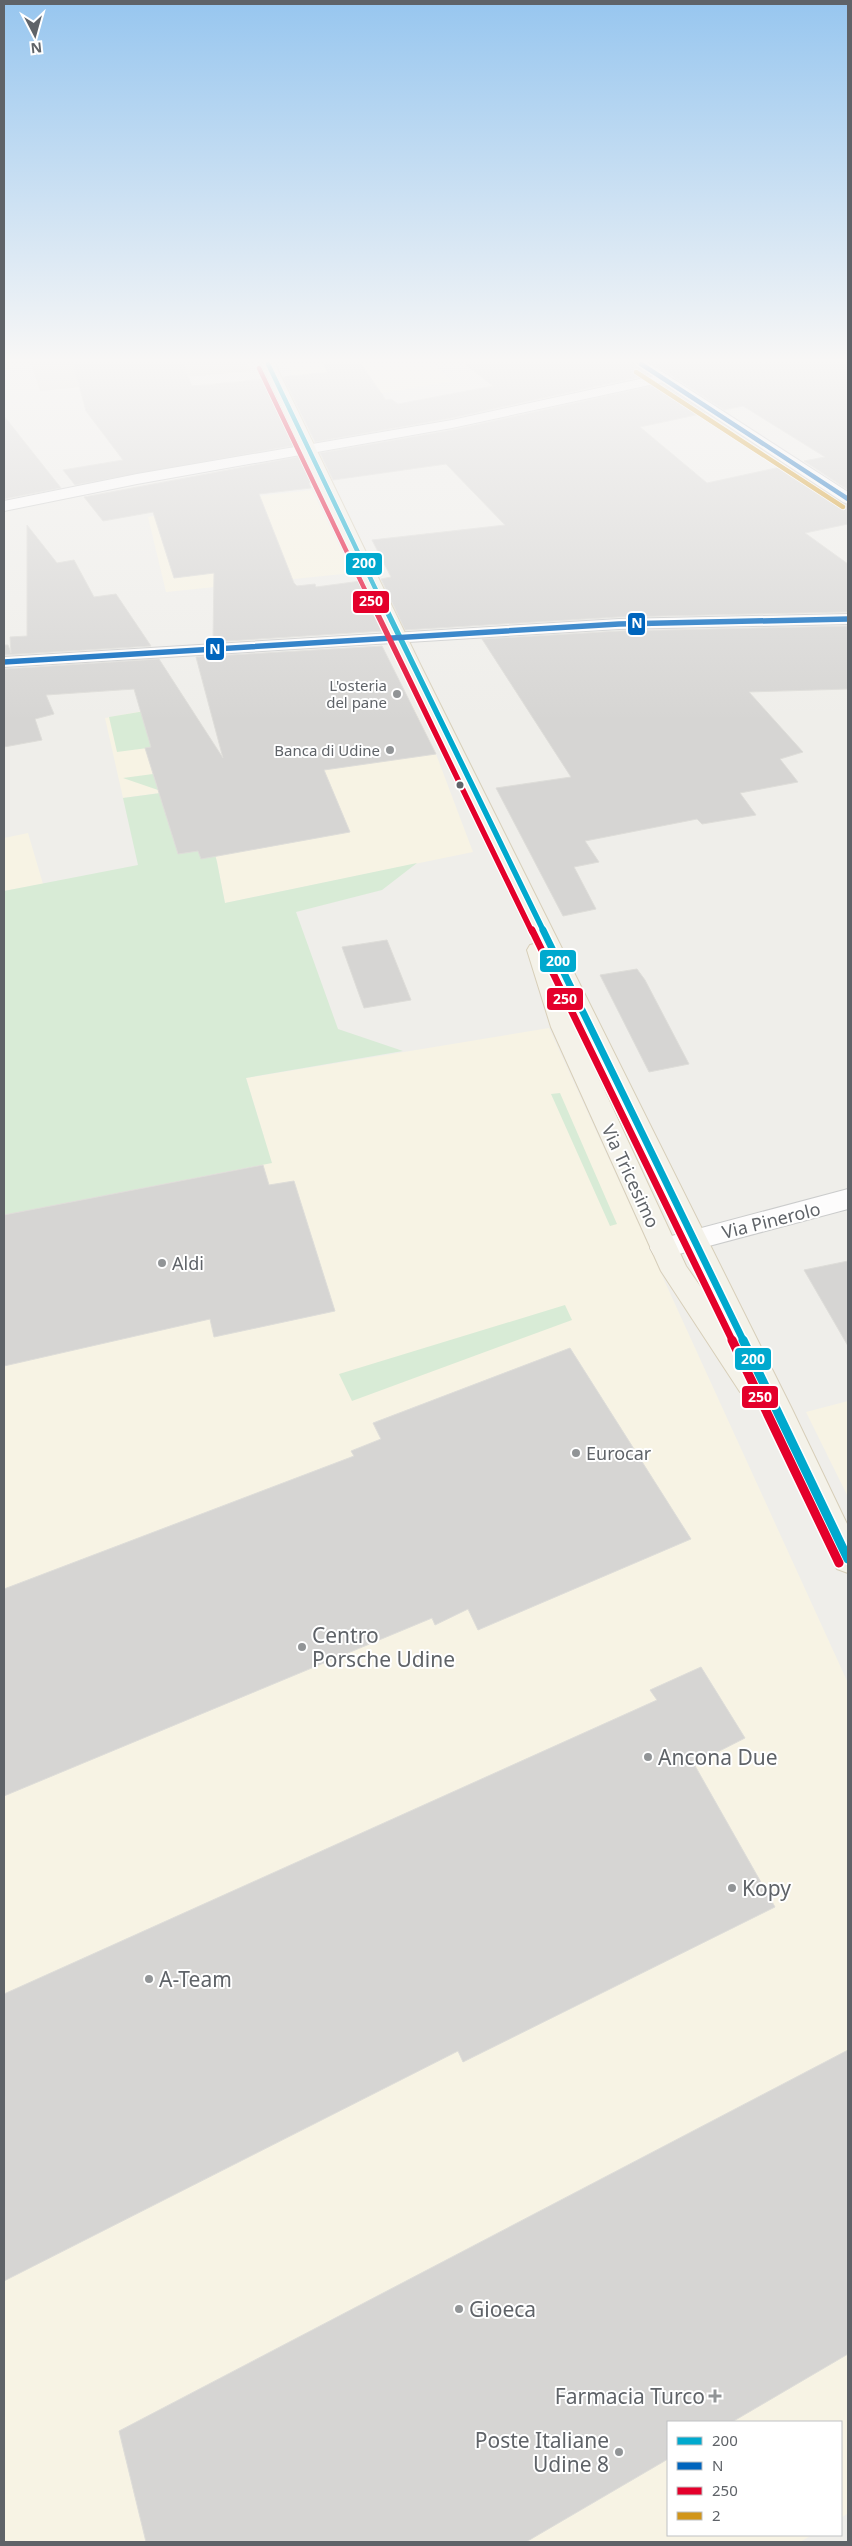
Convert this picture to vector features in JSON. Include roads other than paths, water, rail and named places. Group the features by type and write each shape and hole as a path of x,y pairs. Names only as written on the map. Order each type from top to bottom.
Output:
{"main road":[{"name":"Via Tricesimo","path":"324,483 510,866 696,1239 848,1559"},
{"name":"Via Tricesimo","path":"510,866 562,1027 675,1271 803,1461"}],"street":[{"path":"4,506 128,483"},
{"path":"823,483 848,499"},
{"path":"4,662 222,647 619,624 848,619"},
{"name":"Via Pinerolo","path":"664,1248 848,1199"}],"place":[{"name":"L'osteria del pane","path":"397,694"},
{"name":"Banca di Udine","path":"390,750"},
{"name":"Aldi","path":"162,1263"},
{"name":"Eurocar","path":"576,1453"},
{"name":"Centro Porsche Udine","path":"302,1647"},
{"name":"Ancona Due","path":"648,1757"},
{"name":"Kopy","path":"732,1888"},
{"name":"A-Team","path":"149,1979"},
{"name":"Gioeca","path":"459,2309"},
{"name":"Farmacia Turco","path":"715,2396"},
{"name":"Poste Italiane Udine 8","path":"619,2452"}]}
